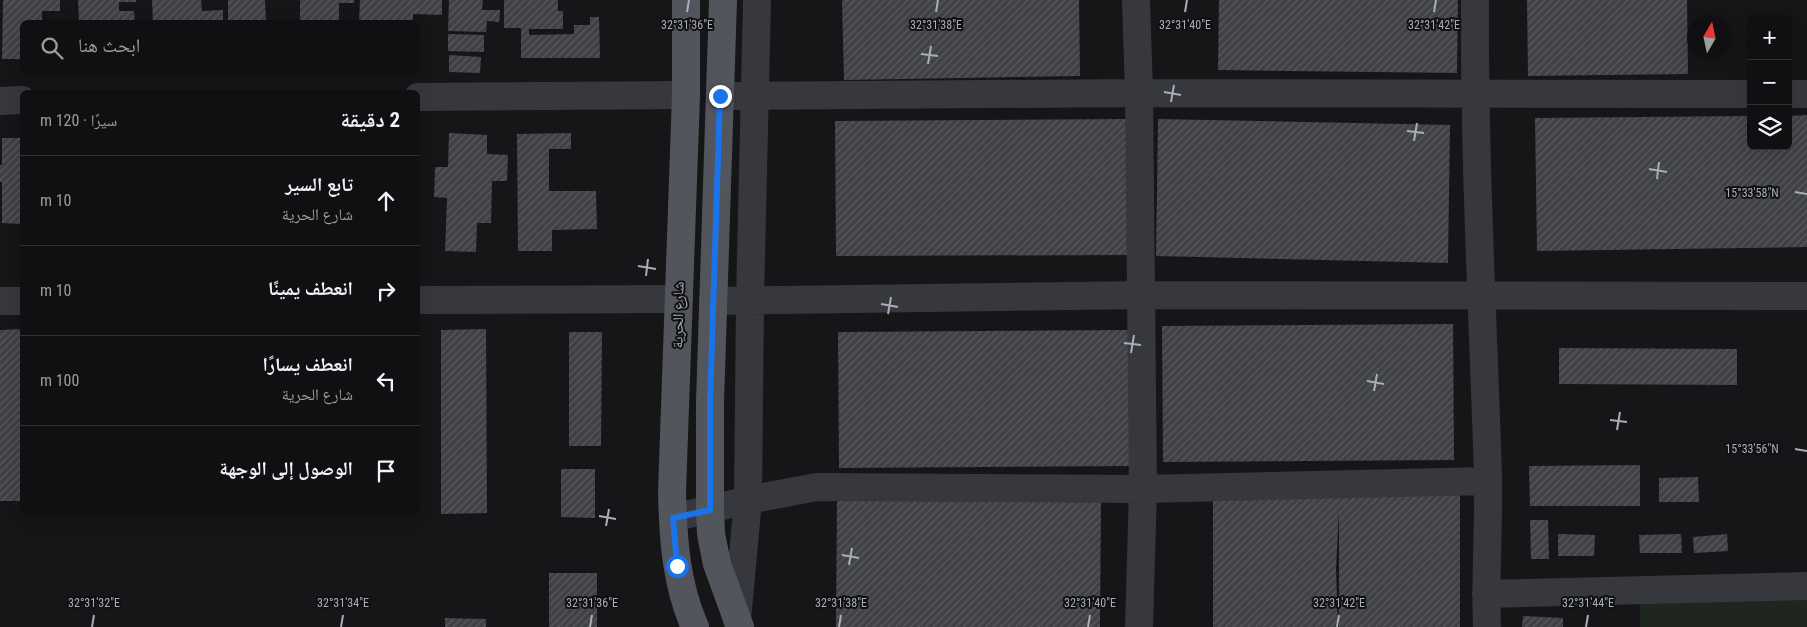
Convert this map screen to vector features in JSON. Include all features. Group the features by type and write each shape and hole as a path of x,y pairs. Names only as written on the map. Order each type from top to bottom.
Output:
{"main road":[{"name":"شارع الحرية","path":"686,0 686,95 672,492 677,566 694,627"},
{"path":"723,0 710,402 710,510 717,564 738,624"}],"street":[{"path":"738,624 748,500 750,301 757,0"},
{"path":"1136,0 1142,295 1143,489 1139,627"},
{"path":"1475,0 1474,94 1488,481 1487,627"},
{"path":"720,96 1747,94"},
{"path":"1792,94 1807,94"},
{"path":"420,97 686,95"},
{"path":"0,100 20,100"},
{"path":"713,302 1142,295 1807,296"},
{"path":"420,300 678,299"},
{"path":"0,301 20,301"},
{"path":"673,518 748,500 817,487 1143,489 1488,481"},
{"path":"1486,594 1807,586"}],"shaded area":[{"path":"1807,592 1807,627 1640,627 1640,596"}],"building":[{"path":"3,0 60,0 60,11 42,11 42,20 20,20 20,59 2,59"},
{"path":"78,0 136,0 136,2 119,2 119,11 134,11 135,20 79,20"},
{"path":"152,0 201,0 202,11 223,10 223,20 153,20"},
{"path":"228,0 265,0 266,20 228,20"},
{"path":"300,0 354,0 354,3 339,3 339,20 300,20"},
{"path":"360,0 442,0 442,15 413,14 413,20 359,20"},
{"path":"449,0 483,0 482,10 500,10 499,22 487,21 486,32 448,31"},
{"path":"504,0 558,0 558,11 563,11 563,29 529,29 529,35 574,34 574,25 590,25 590,17 599,17 600,58 521,58 521,28 504,28"},
{"path":"842,0 1079,0 1080,76 844,80"},
{"path":"1219,0 1458,0 1457,73 1218,70"},
{"path":"1527,0 1687,0 1688,74 1528,76"},
{"path":"448,34 484,35 484,52 448,51"},
{"path":"449,55 481,57 480,73 449,72"},
{"path":"1807,115 1807,247 1537,251 1535,118 1747,116 1747,150 1792,150 1792,116"},
{"path":"1126,119 1127,255 836,256 835,121"},
{"path":"1158,119 1450,125 1448,263 1156,256"},
{"path":"449,133 487,135 487,154 508,155 507,181 492,181 491,223 477,223 476,252 445,251 447,198 434,197 435,167 448,167"},
{"path":"571,133 571,149 549,149 549,191 596,191 597,229 552,230 552,251 518,251 517,134"},
{"path":"2,138 20,138 20,224 2,223 0,165 2,165"},
{"path":"1453,324 1454,460 1163,462 1162,326"},
{"path":"20,329 20,501 0,501 0,330"},
{"path":"486,329 487,513 441,514 441,330"},
{"path":"1129,330 1130,466 839,468 838,332"},
{"path":"569,332 602,332 601,446 569,446"},
{"path":"1559,348 1737,349 1737,385 1559,384"},
{"path":"1640,465 1640,506 1530,506 1529,466"},
{"path":"561,469 595,469 595,518 561,517"},
{"path":"1698,477 1699,502 1659,502 1659,478"},
{"path":"1213,493 1460,494 1460,627 1339,627 1339,510 1336,569 1338,627 1213,627"},
{"path":"837,498 1101,501 1100,627 836,627"},
{"path":"1530,520 1548,520 1549,559 1531,559"},
{"path":"1558,534 1595,535 1594,556 1558,556"},
{"path":"1681,534 1682,553 1640,553 1639,535"},
{"path":"1727,534 1728,551 1694,553 1693,537"},
{"path":"549,573 597,573 597,627 549,627"},
{"path":"1523,616 1563,618 1563,627 1522,627"},
{"path":"445,618 486,619 486,627 445,627"}],"route":[{"path":"677,566 673,518 710,510 710,402 720,96"}]}
